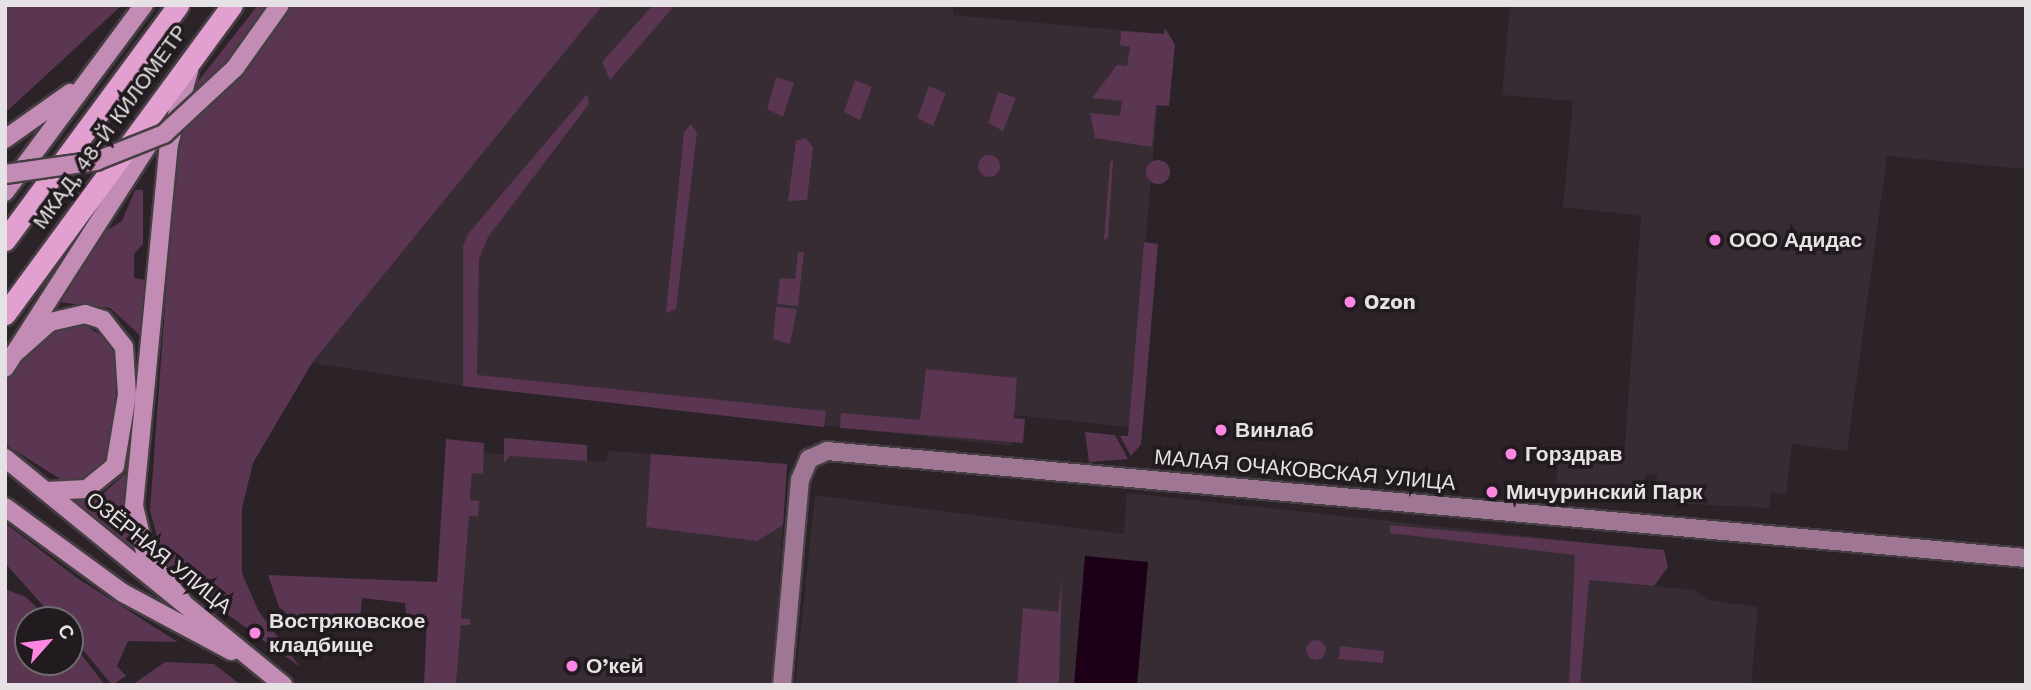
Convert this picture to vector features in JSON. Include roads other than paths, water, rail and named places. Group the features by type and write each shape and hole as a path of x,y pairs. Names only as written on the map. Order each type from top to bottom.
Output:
{"highway":[{"name":"МКАД, 48-Й КИЛОМЕТР","path":"5,240 178,5"},
{"name":"МКАД, 48-Й КИЛОМЕТР","path":"5,314 232,5"}],"main road":[{"path":"5,192 145,5"},
{"path":"5,174 96,161 164,134 235,68 280,5"},
{"path":"10,360 181,94 208,35"},
{"path":"5,139 68,95 104,58"},
{"path":"181,94 169,144 134,506 146,556 182,601"},
{"path":"10,360 50,322 85,314 114,330 126,357 115,467 87,489 46,491"},
{"name":"ОЗЁРНАЯ УЛИЦА","path":"5,458 283,685"},
{"path":"5,507 123,593 260,666"}],"street":[{"name":"МАЛАЯ ОЧАКОВСКАЯ УЛИЦА","path":"782,685 800,480 809,459 827,451 2026,558"}],"place":[{"name":"ООО Адидас","path":"1715,240"},
{"name":"Ozon","path":"1350,302"},
{"name":"Винлаб","path":"1221,430"},
{"name":"Горздрав","path":"1511,454"},
{"name":"Мичуринский Парк","path":"1492,492"},
{"name":"Востряковское кладбище","path":"255,633"},
{"name":"О’кей","path":"572,666"}]}
